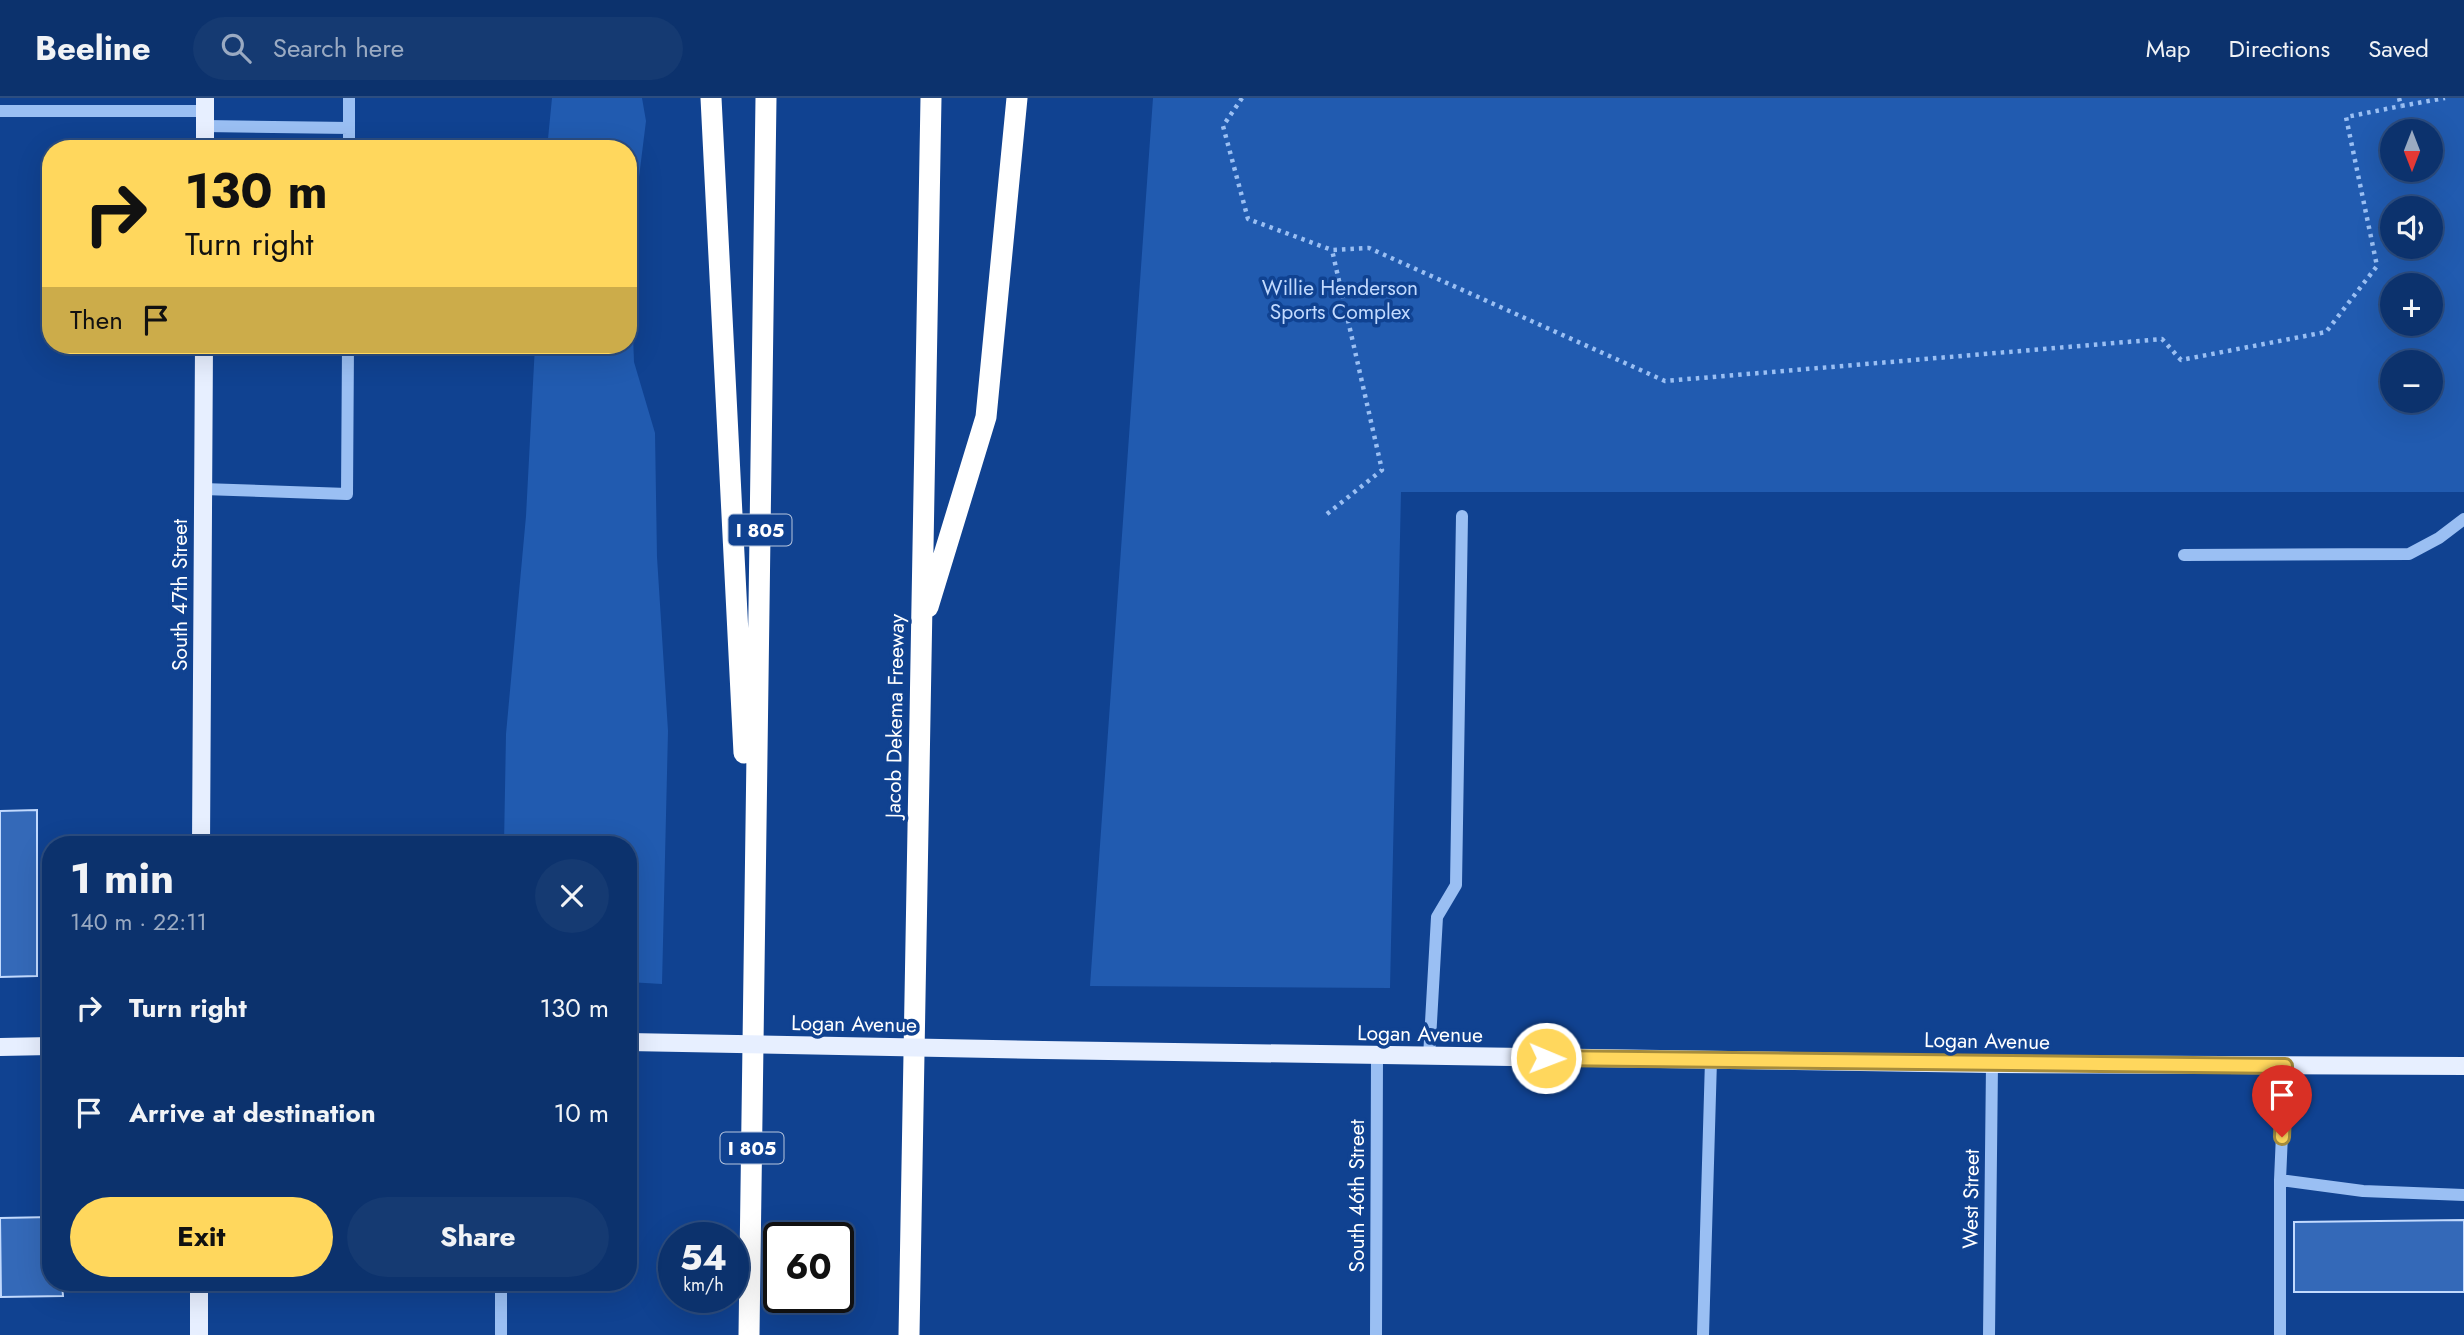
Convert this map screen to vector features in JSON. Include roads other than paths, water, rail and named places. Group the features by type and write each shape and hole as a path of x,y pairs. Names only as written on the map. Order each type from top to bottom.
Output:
{"highway":[{"path":"712,98 754,961"},
{"name":"I 805","path":"750,1335 766,98"},
{"name":"Jacob Dekema Freeway","path":"909,1335 931,98"},
{"path":"920,632 985,417 1017,98"}],"main road":[{"path":"205,111 205,140"},
{"name":"South 47th Street","path":"201,836 204,354"},
{"name":"Logan Avenue","path":"637,1042 1377,1057 2464,1066"},
{"path":"0,1046 42,1046"},
{"path":"199,1291 199,1335"}],"street":[{"path":"349,98 349,140"},
{"path":"0,111 205,111 349,128"},
{"path":"203,489 347,494 348,354"},
{"path":"1429,1057 1437,917 1456,886 1462,516"},
{"path":"2184,555 2409,554 2439,538 2464,519"},
{"name":"South 46th Street","path":"1376,1335 1377,1057"},
{"path":"1703,1335 1710,1060"},
{"name":"West Street","path":"1989,1335 1992,1064"},
{"path":"2280,1335 2280,1180 2285,1066"},
{"path":"2280,1180 2363,1192 2464,1195"},
{"path":"501,1291 501,1335"}],"park label":[{"name":"Willie Henderson Sports Complex","path":"1340,300"}]}
